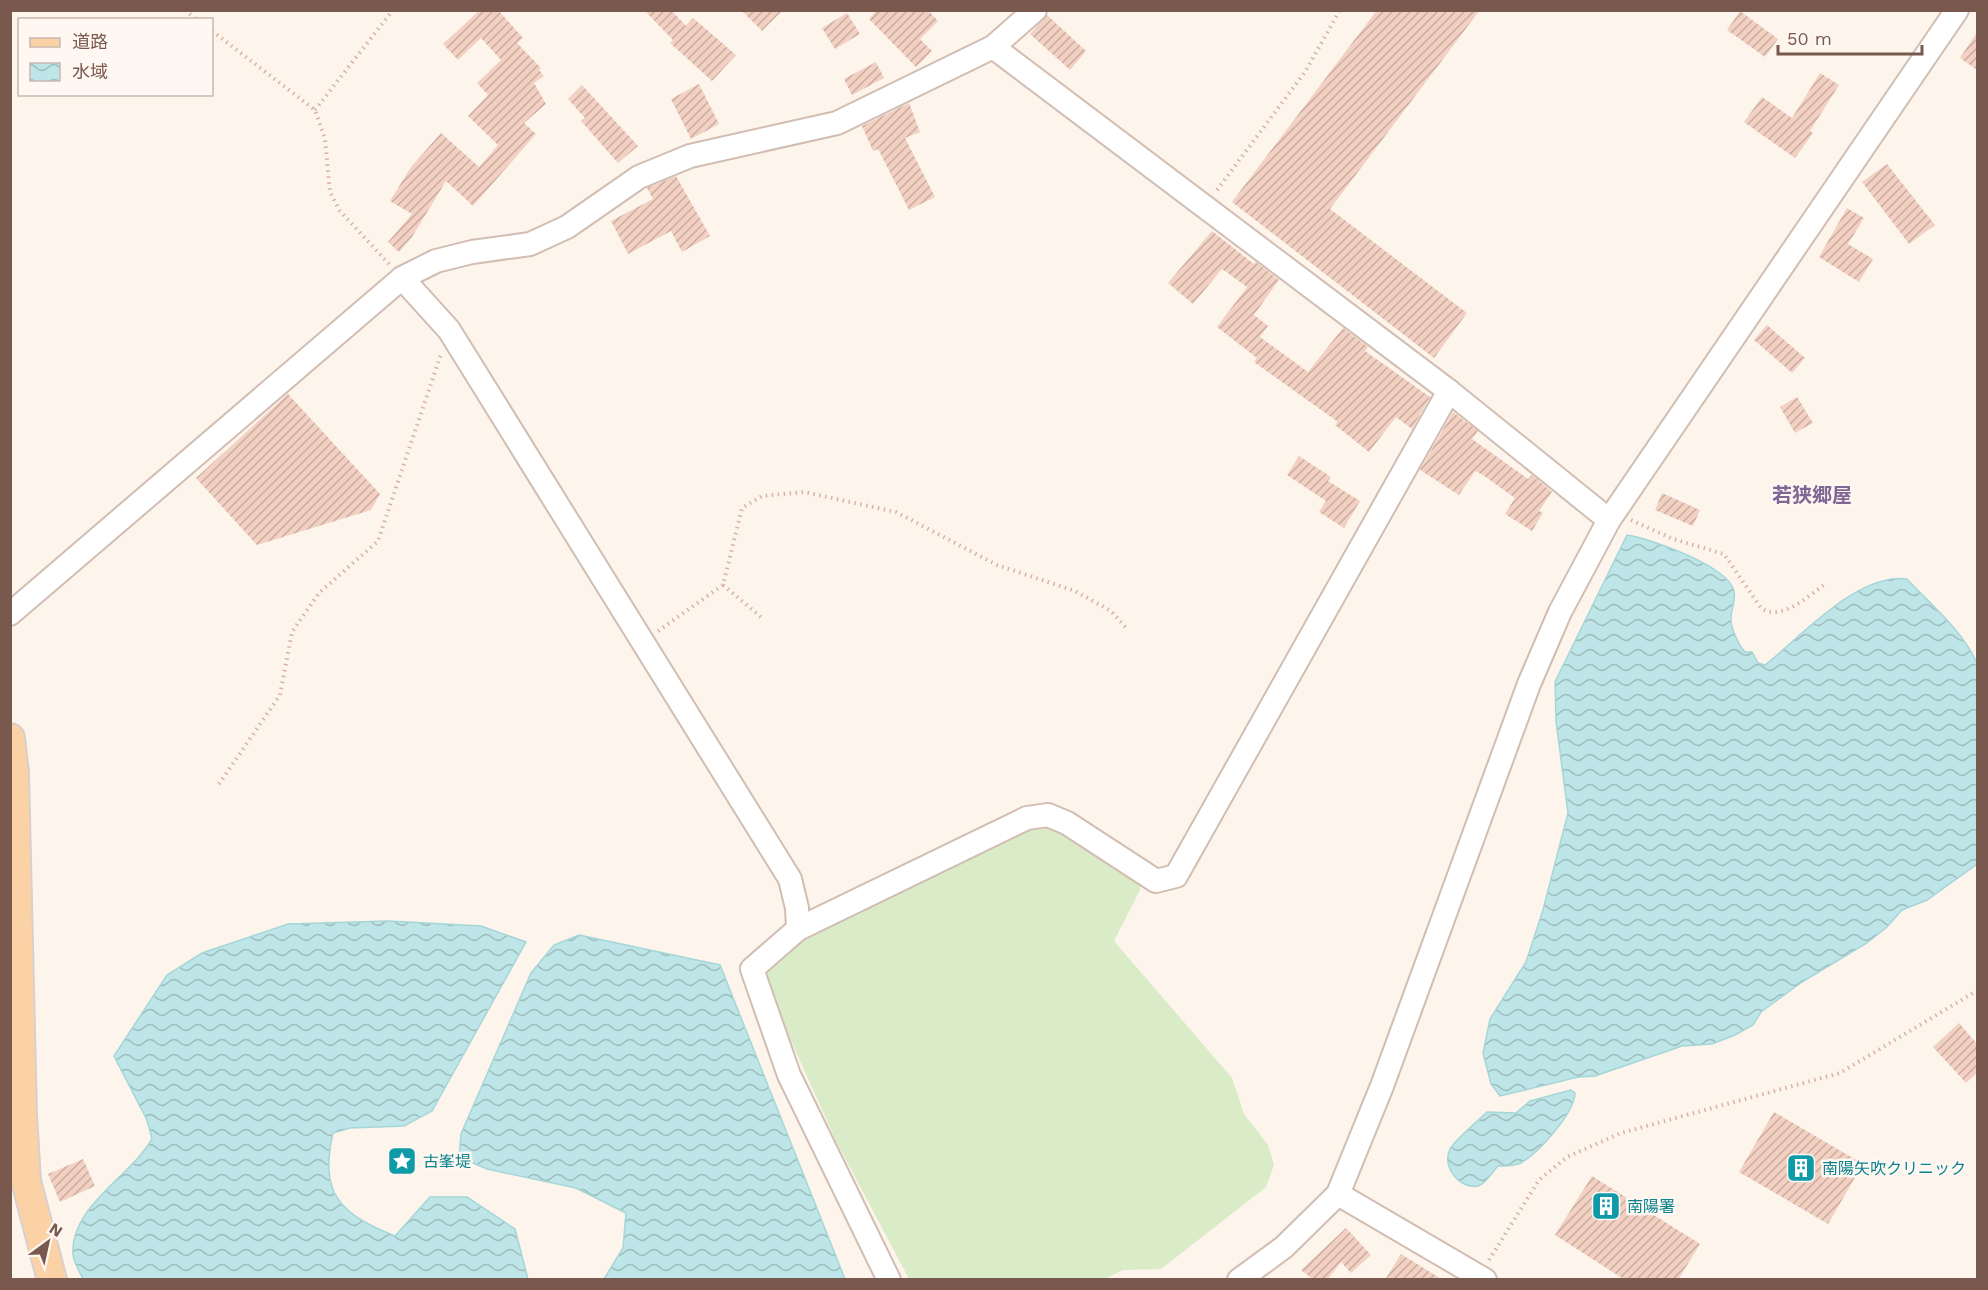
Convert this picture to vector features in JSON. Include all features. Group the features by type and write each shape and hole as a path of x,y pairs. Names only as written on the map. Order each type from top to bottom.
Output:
{"main road":[{"path":"10,738 14,773 22,1114 18,1180 52,1280"}],"street":[{"path":"10,614 402,278 436,261 472,252 530,244 567,227 639,177 690,156 837,123 993,47 1035,10"},
{"path":"1239,1280 1284,1247 1338,1194 1382,1086 1529,684 1560,612 1612,515 1957,10"},
{"path":"993,47 1612,515"},
{"path":"402,278 449,330 790,879 797,908 798,929"},
{"path":"889,1280 789,1075 752,969 798,929 1027,818 1048,815 1067,823 1156,881 1176,876 1449,392"},
{"path":"1338,1194 1482,1278"}],"path":[{"path":"315,110 393,10"},
{"path":"1204,208 1305,72 1340,10"},
{"path":"213,32 315,110 325,139 330,192 340,211 402,278"},
{"path":"219,784 280,695 292,632 319,593 378,541 449,330"},
{"path":"643,642 723,585 742,508 762,496 804,492 896,512 997,565 1075,591 1111,611 1128,630"},
{"path":"1612,515 1665,536 1724,554 1761,608 1767,612 1778,612 1798,603 1824,585"},
{"path":"723,585 761,617"},
{"path":"1482,1278 1539,1180 1567,1157 1621,1133 1840,1073 1977,990"}],"green space":[{"path":"1045,823 1141,881 1140,890 1114,941 1232,1078 1244,1114 1268,1145 1274,1165 1266,1187 1161,1269 1123,1270 1103,1280 909,1279 836,1141 762,976 811,932 899,894 1031,825"}],"water":[{"path":"1627,535 1688,555 1718,572 1729,582 1734,591 1731,622 1735,636 1745,652 1752,652 1758,663 1765,665 1813,623 1850,596 1869,586 1888,580 1907,579 1955,629 1977,663 1977,864 1927,900 1902,910 1887,927 1867,943 1802,982 1761,1012 1753,1025 1735,1035 1712,1044 1682,1046 1595,1076 1578,1077 1500,1096 1491,1084 1483,1053 1490,1019 1526,962 1543,910 1568,813 1556,721 1555,682"},
{"path":"389,921 481,926 526,942 432,1111 404,1126 350,1128 333,1133 329,1154 332,1187 338,1199 348,1210 376,1228 395,1236 430,1197 467,1197 515,1229 528,1279 83,1279 75,1264 73,1254 75,1237 81,1222 91,1207 142,1153 152,1139 147,1120 114,1056 167,975 202,953 288,924"},
{"path":"579,935 720,965 845,1279 604,1279 623,1248 626,1213 576,1188 487,1169 459,1157 461,1134 531,973 554,945"},
{"path":"1571,1090 1575,1093 1569,1111 1546,1142 1528,1158 1516,1165 1498,1166 1478,1186 1465,1184 1454,1175 1448,1163 1450,1149 1487,1112 1516,1113 1530,1101"}],"building":[{"path":"480,10 498,10 523,38 517,43 541,68 539,70 544,76 534,83 546,104 524,123 536,134 473,206 446,181 412,237 399,252 388,242 412,214 390,201 411,167 441,133 479,167 498,145 468,116 488,95 477,83 501,60 481,38 458,60 443,44"},
{"path":"644,10 671,10 686,26 693,18 736,55 712,81 670,43 673,40"},
{"path":"741,10 783,10 762,31"},
{"path":"877,10 928,10 938,21 920,39 932,51 916,67 869,19"},
{"path":"1377,10 1480,10 1330,209 1467,313 1434,358 1232,202"},
{"path":"1740,11 1778,39 1765,57 1727,30"},
{"path":"847,13 860,34 835,49 822,28"},
{"path":"1047,15 1086,51 1070,70 1030,34"},
{"path":"1977,32 1977,70 1960,58"},
{"path":"876,62 884,78 852,95 844,79"},
{"path":"1820,73 1839,85 1810,131 1813,133 1795,158 1744,122 1762,97 1792,118"},
{"path":"699,84 719,124 691,139 671,99"},
{"path":"582,85 638,146 618,163 581,121 585,118 568,99"},
{"path":"909,103 920,132 905,138 935,197 909,210 878,149 873,151 862,126"},
{"path":"1887,164 1935,225 1909,244 1862,182"},
{"path":"676,176 710,236 682,252 671,231 628,254 611,221 653,199 647,188"},
{"path":"1847,208 1864,218 1848,244 1873,259 1859,282 1819,257"},
{"path":"1212,231 1254,264 1256,262 1279,280 1254,315 1268,326 1260,337 1308,372 1343,328 1368,347 1365,351 1430,397 1412,429 1396,417 1369,452 1335,425 1338,422 1254,362 1257,358 1217,327 1247,287 1222,269 1193,304 1168,283"},
{"path":"1767,325 1805,358 1792,373 1754,340"},
{"path":"288,394 380,494 371,510 257,545 196,478"},
{"path":"1797,397 1813,423 1795,433 1780,407"},
{"path":"1453,412 1478,431 1472,439 1528,479 1532,475 1552,492 1539,511 1543,513 1532,531 1505,514 1515,498 1483,475 1475,471 1459,495 1420,470"},
{"path":"1299,456 1331,477 1328,481 1360,501 1344,528 1319,512 1326,501 1287,475"},
{"path":"1662,493 1700,510 1693,526 1655,510"},
{"path":"1959,1023 1977,1044 1977,1073 1966,1083 1933,1047"},
{"name":"南陽矢吹クリニック","path":"1774,1112 1863,1164 1828,1224 1739,1172"},
{"path":"83,1159 95,1186 60,1202 48,1174"},
{"name":"南陽署","path":"1592,1176 1700,1244 1678,1280 1625,1280 1555,1235"},
{"path":"1346,1228 1371,1255 1351,1273 1341,1262 1327,1280 1314,1280 1301,1270"},
{"path":"1401,1254 1443,1280 1385,1280"}],"place":[{"name":"古峯堤","path":"402,1161"},
{"name":"南陽矢吹クリニック","path":"1801,1168"},
{"name":"南陽署","path":"1606,1206"}],"district":[{"name":"若狭郷屋","path":"1812,495"}]}
